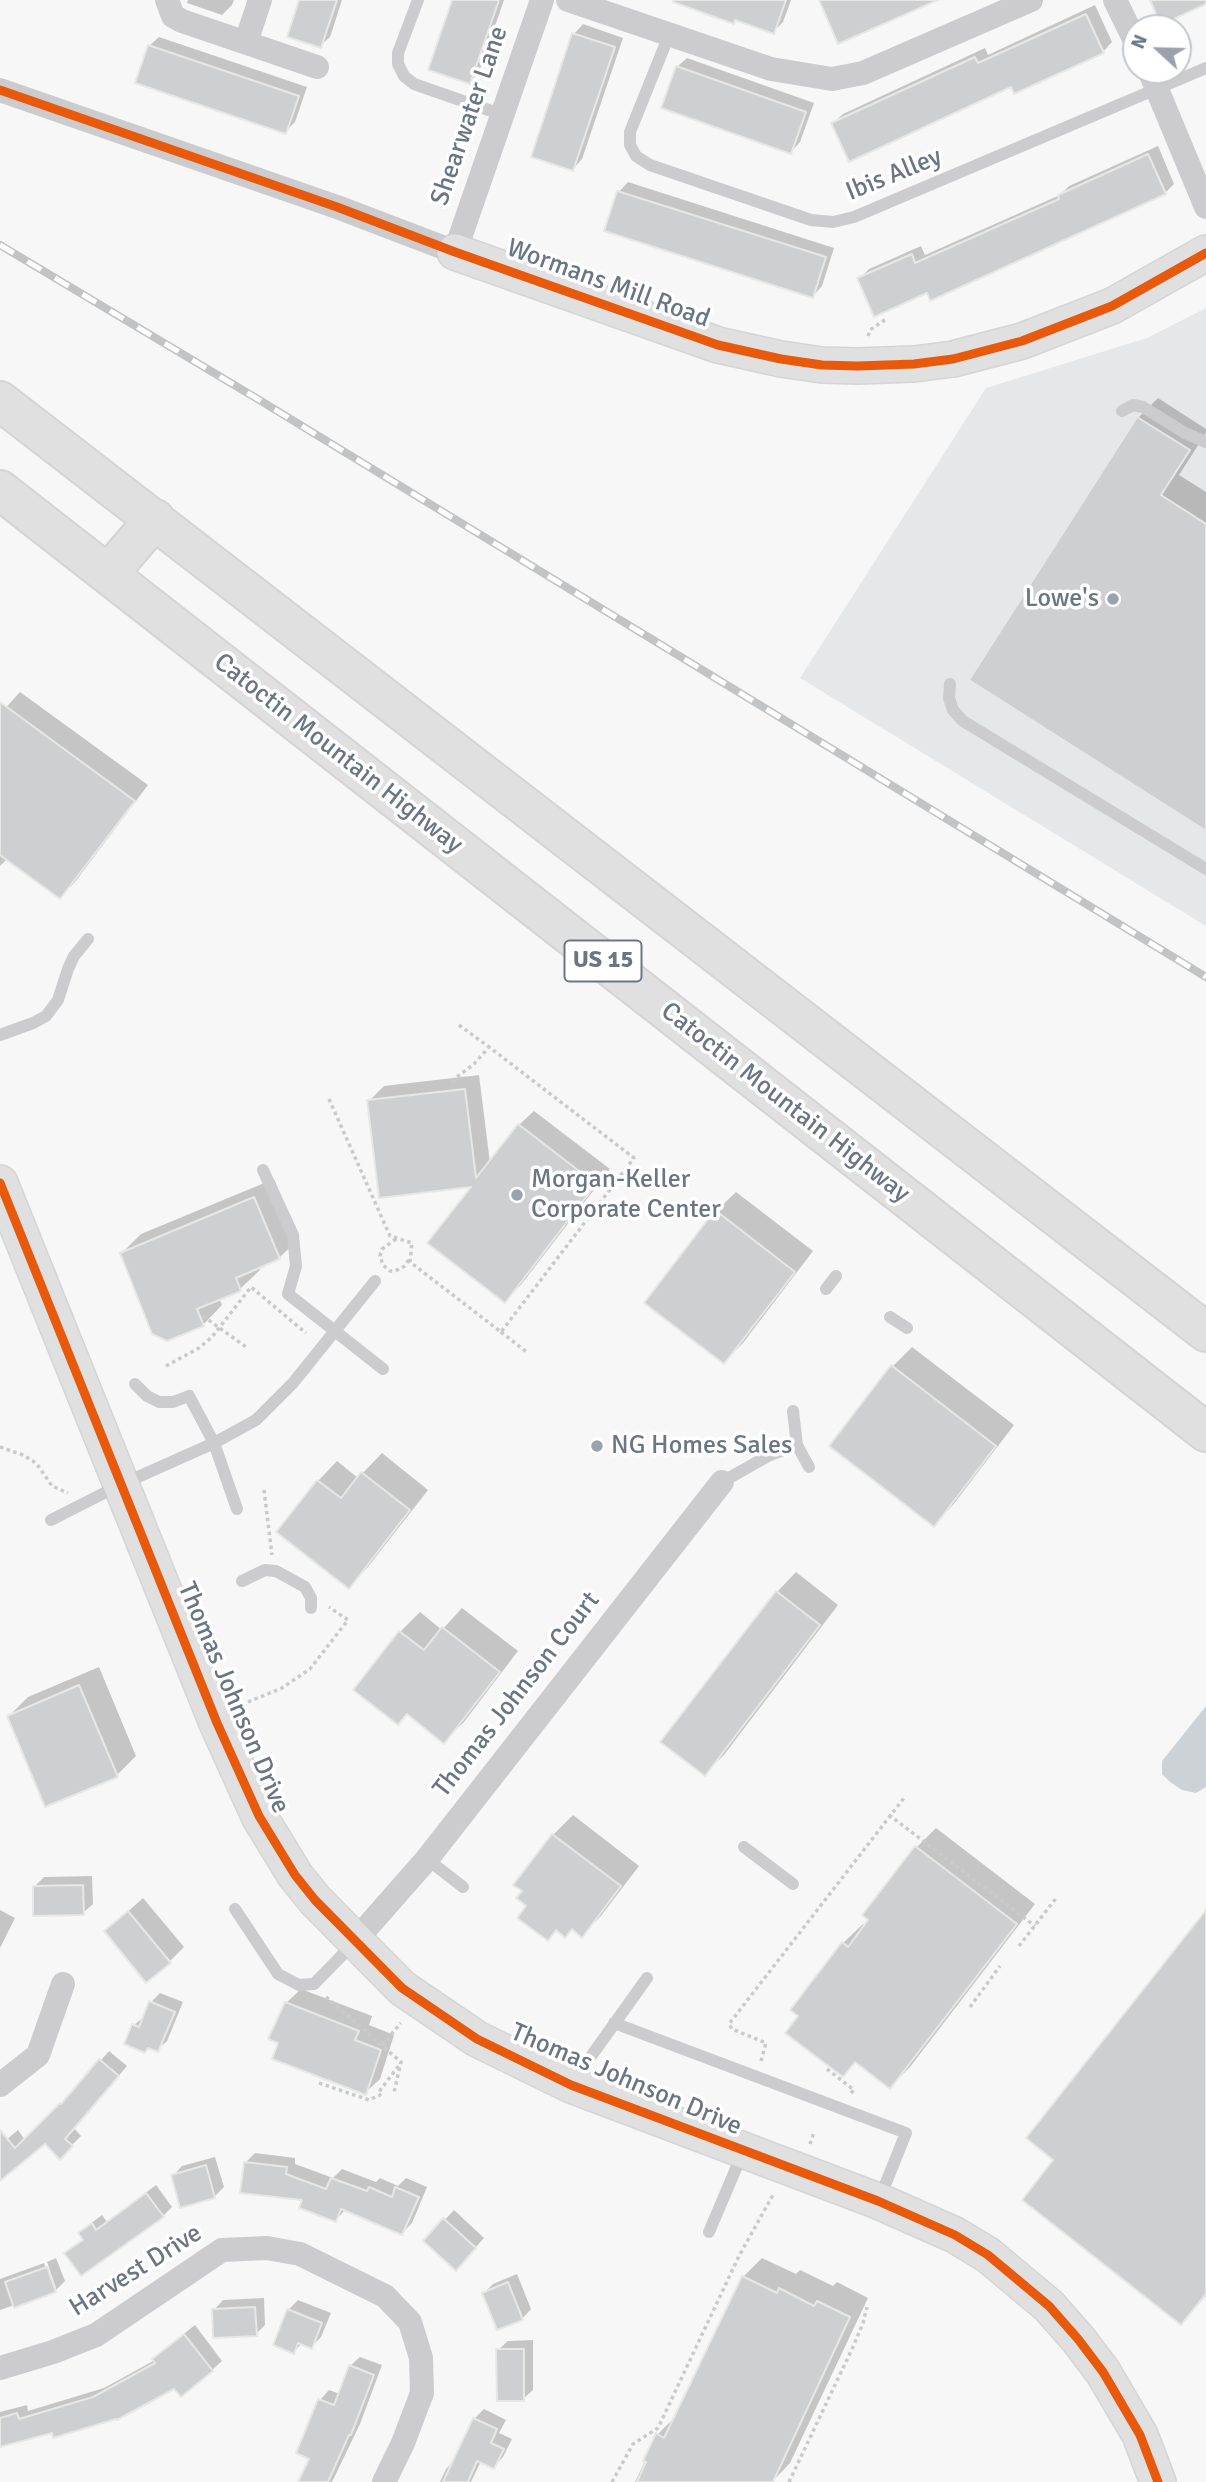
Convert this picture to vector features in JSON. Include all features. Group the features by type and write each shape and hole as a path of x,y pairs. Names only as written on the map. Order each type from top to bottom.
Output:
{"highway":[{"name":"US 15","path":"0,401 1206,1332"},
{"name":"Catoctin Mountain Highway","path":"0,490 1206,1432"},
{"path":"108,574 155,519"}],"street":[{"path":"167,0 173,16 317,67"},
{"path":"246,43 260,0"},
{"name":"Shearwater Lane","path":"455,252 542,0"},
{"path":"568,0 771,69 832,79 863,74 1031,0"},
{"path":"1155,84 1206,207"},
{"name":"Wormans Mill Road","path":"0,90 337,207 455,252 718,345 822,365 914,364 953,359 1022,341 1112,306 1206,253"},
{"name":"Thomas Johnson Drive","path":"0,1183 217,1724 259,1816 295,1875 315,1900 402,1988 477,2039 570,2085 878,2201 955,2235 988,2255 1049,2306 1078,2339 1122,2402 1140,2435 1158,2482"},
{"name":"Thomas Johnson Court","path":"355,1941 426,1859 722,1482"},
{"path":"0,2085 38,2054 63,1984"},
{"name":"Harvest Drive","path":"0,2368 96,2335 222,2250 267,2248 300,2254 385,2295 410,2322 421,2358 422,2393 403,2443 384,2482"}],"lane":[{"path":"418,0 398,53 398,64 404,76 414,84 503,115"},
{"name":"Ibis Alley","path":"669,35 630,132 630,145 636,156 650,165 811,220 834,222 855,217 1142,84"},
{"path":"1122,411 1133,405 1143,407 1185,433 1206,442"},
{"path":"950,684 948,698 953,710 963,720 1206,869"},
{"path":"0,1035 46,1016 58,1000 75,956 88,939"},
{"path":"263,1170 293,1235 296,1266 288,1294 383,1370"},
{"path":"826,1289 836,1276"},
{"path":"51,1520 120,1485 214,1443 256,1420 293,1383 375,1281"},
{"path":"890,1317 907,1328"},
{"path":"135,1384 147,1396 159,1402 173,1402 189,1395 214,1443 237,1509"},
{"path":"793,1412 797,1445 809,1467"},
{"path":"722,1482 768,1456 797,1445"},
{"path":"242,1581 265,1570 276,1571 305,1587 312,1598 311,1608"},
{"path":"744,1847 793,1884"},
{"path":"426,1859 463,1887"},
{"path":"235,1909 278,1974 299,1985 314,1984 355,1941"},
{"path":"570,2085 647,1978"},
{"path":"614,2023 906,2133 878,2201"},
{"path":"709,2232 744,2152"}],"path":[{"path":"868,336 870,330 886,319"},
{"path":"459,1025 634,1158 501,1332"},
{"path":"449,1083 474,1064 489,1046"},
{"path":"329,1099 390,1236 412,1243 410,1262 528,1353"},
{"path":"396,1239 382,1250 380,1256 383,1265 390,1271 395,1271 405,1266 411,1256"},
{"path":"166,1366 199,1348 220,1328 251,1287 306,1333"},
{"path":"203,1316 246,1347"},
{"path":"0,1447 33,1461 58,1491 76,1492"},
{"path":"773,2065 760,2061 766,2043 732,2029 729,2024 904,1798"},
{"path":"889,1815 1035,1926"},
{"path":"1019,1946 1056,1897"},
{"path":"970,2007 1000,1966"},
{"path":"326,1997 401,2062"},
{"path":"382,2046 401,2023"},
{"path":"319,2083 369,2100 380,2095 377,2093 401,2062"},
{"path":"394,2092 401,2062"},
{"path":"827,2069 855,2090 852,2094 845,2092"},
{"path":"810,2144 814,2132"},
{"path":"612,2482 633,2444 658,2428 738,2256 772,2196"},
{"path":"789,2482 853,2347 867,2307"}],"shaded area":[{"path":"1206,308 1206,926 800,678 986,388 1147,338"},
{"path":"1206,1706 1206,1787 1196,1793 1182,1790 1170,1782 1162,1774 1162,1761"}],"building":[{"path":"299,0 337,0 321,48 287,37"},
{"path":"452,0 499,0 470,84 428,70"},
{"path":"673,0 786,0 774,34 735,20 734,24"},
{"path":"819,0 938,0 838,44"},
{"path":"1150,0 1206,0 1206,4 1185,14 1156,14"},
{"path":"1086,14 1104,53 1014,94 1011,87 849,162 831,123 975,57 978,63"},
{"path":"572,33 615,47 573,171 531,157"},
{"path":"148,45 299,96 286,134 135,83"},
{"path":"676,66 806,112 791,154 661,108"},
{"path":"1148,154 1166,194 930,301 927,293 874,317 857,278 912,254 915,263 1059,199 1058,195"},
{"path":"617,191 826,257 813,298 604,231"},
{"name":"Lowe's","path":"1137,417 1190,450 1161,495 1206,524 1206,831 969,680"},
{"path":"0,702 135,801 60,899 0,855"},
{"name":"Morgan-Keller Corporate Center","path":"465,1089 476,1178 518,1124 596,1184 505,1303 427,1243 471,1187 379,1198 367,1100"},
{"path":"254,1197 280,1259 236,1278 241,1291 197,1309 204,1326 167,1341 152,1334 120,1253"},
{"path":"715,1210 795,1272 724,1364 644,1303"},
{"path":"891,1365 996,1446 934,1527 829,1446"},
{"path":"361,1472 410,1510 349,1589 276,1532 317,1480 341,1498"},
{"path":"776,1591 820,1625 705,1776 660,1742"},
{"path":"442,1627 500,1672 444,1744 407,1714 398,1725 353,1690 399,1631 424,1650"},
{"path":"79,1685 118,1777 45,1807 7,1716"},
{"path":"552,1834 621,1886 582,1938 572,1929 565,1938 556,1930 548,1941 517,1918 526,1906 516,1898 522,1891 513,1885"},
{"path":"915,1846 1017,1924 890,2089 855,2062 843,2077 785,2033 798,2016 790,2010 842,1942 848,1947 868,1920 862,1915"},
{"path":"83,1885 84,1915 33,1916 33,1886"},
{"path":"1206,1910 1206,2294 1181,2325 1022,2200 1053,2160 1026,2138"},
{"path":"128,1911 171,1963 146,1983 104,1931"},
{"path":"149,2001 175,2012 158,2052 148,2048 145,2053 124,2044 132,2024 139,2027"},
{"path":"285,2002 359,2031 355,2040 381,2050 366,2095 272,2059 278,2043 268,2039"},
{"path":"99,2059 119,2076 65,2139 73,2146 60,2160 45,2144 0,2181 0,2130 15,2148 61,2104"},
{"path":"244,2162 287,2167 286,2174 326,2189 331,2178 367,2191 369,2187 392,2197 395,2187 419,2197 402,2235 341,2209 336,2222 299,2208 302,2200 240,2193"},
{"path":"206,2165 215,2198 180,2208 171,2175"},
{"path":"146,2193 164,2217 81,2276 64,2253 83,2240 78,2233 92,2223 96,2230"},
{"path":"443,2218 476,2248 456,2271 423,2241"},
{"path":"47,2267 56,2292 14,2308 5,2282"},
{"path":"742,2276 777,2293 779,2288 814,2306 817,2301 850,2317 773,2482 637,2482 656,2433 664,2438"},
{"path":"508,2282 523,2320 497,2330 482,2293"},
{"path":"255,2307 257,2336 213,2338 212,2309"},
{"path":"287,2309 322,2323 312,2349 298,2343 294,2354 273,2345"},
{"path":"184,2334 213,2371 181,2397 174,2389 117,2420 53,2438 52,2433 0,2447 0,2418 17,2413 19,2419 93,2397 155,2363 152,2359"},
{"path":"496,2349 524,2349 524,2401 497,2401"},
{"path":"349,2365 374,2375 351,2435 328,2482 298,2482 309,2459 296,2453 318,2399 334,2405"},
{"path":"473,2418 497,2429 491,2443 504,2449 494,2469 477,2461 468,2482 443,2482"}],"railway":[{"path":"0,245 1206,977"}],"cycle path":[{"path":"0,90 337,207 455,252 718,345 822,365 914,364 953,359 1022,341 1112,306 1206,253"},
{"path":"0,1183 217,1723 259,1816 295,1875 315,1900 402,1988 477,2039 571,2085 878,2201 955,2235 988,2255 1049,2306 1103,2372 1140,2435 1158,2482"}],"place":[{"name":"Lowe's","path":"1113,599"},
{"name":"Morgan-Keller Corporate Center","path":"517,1195"},
{"name":"NG Homes Sales","path":"597,1446"}]}
